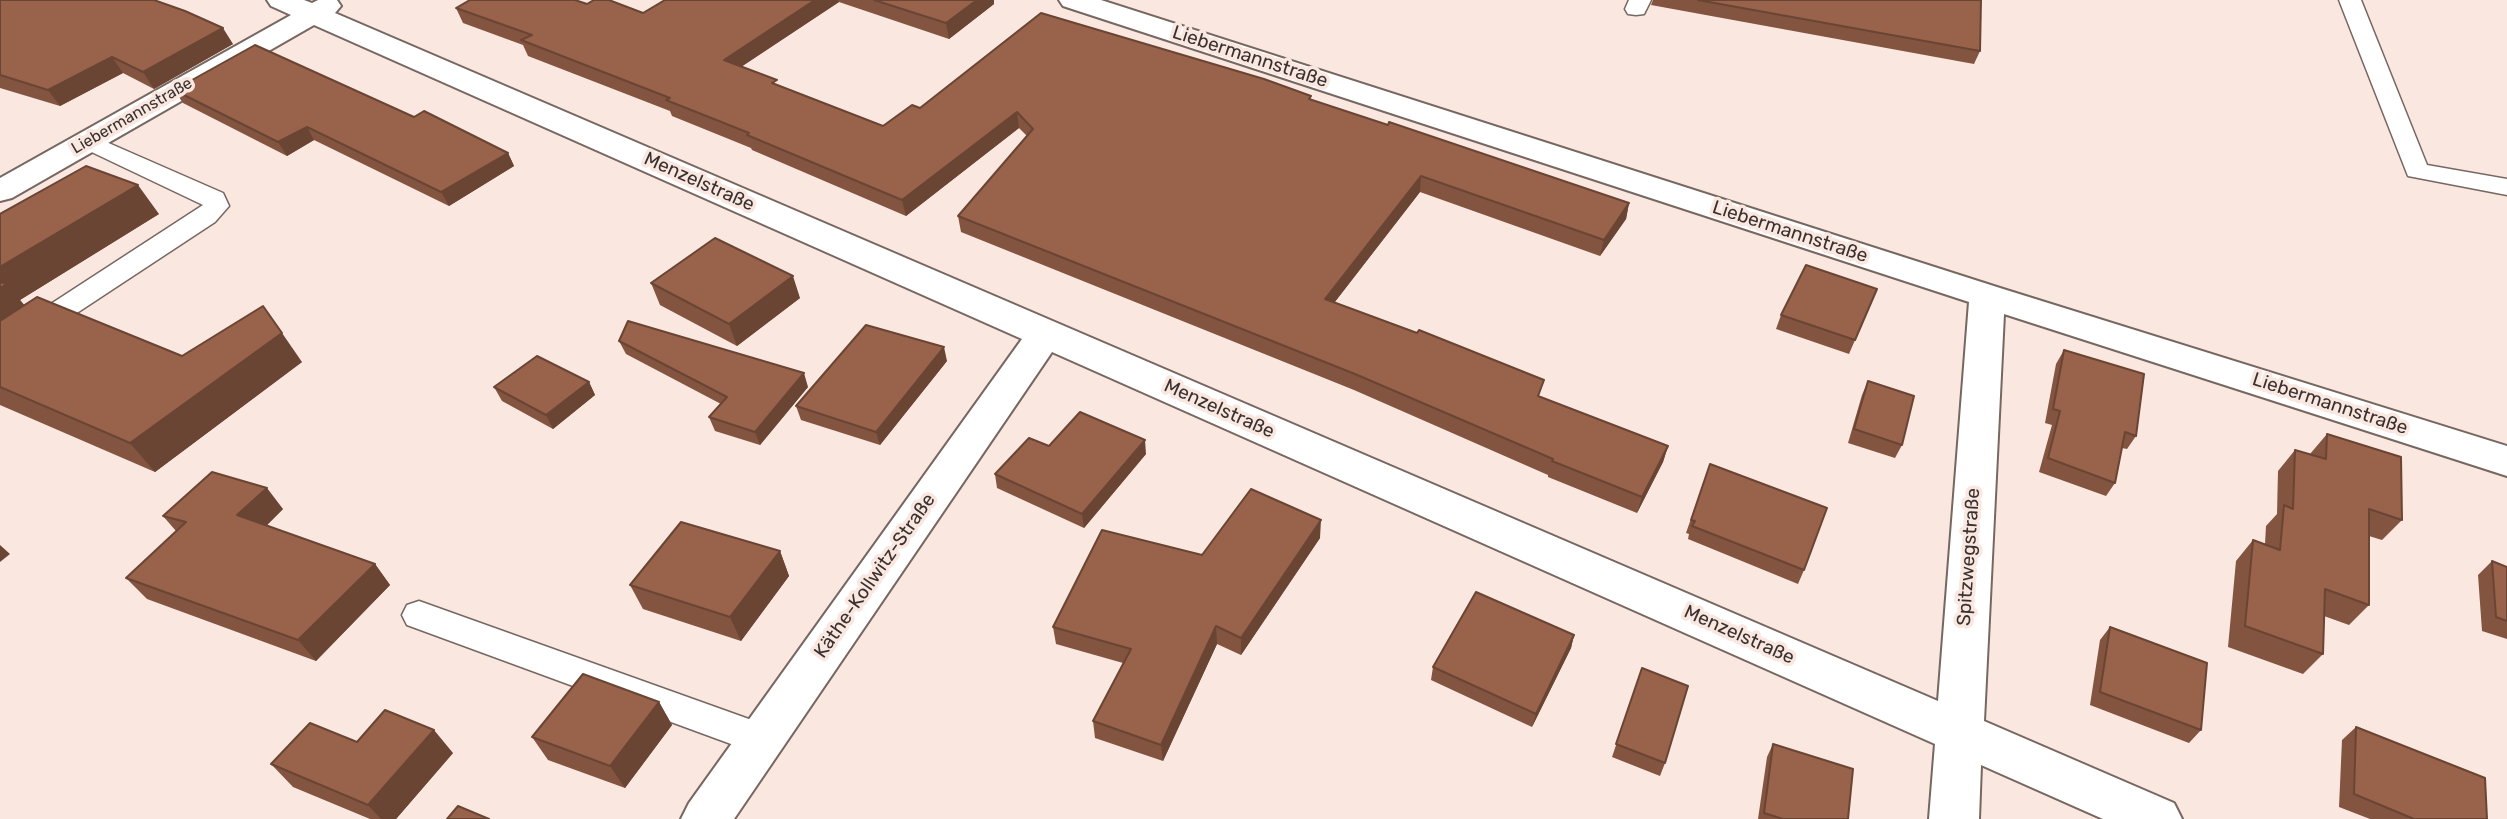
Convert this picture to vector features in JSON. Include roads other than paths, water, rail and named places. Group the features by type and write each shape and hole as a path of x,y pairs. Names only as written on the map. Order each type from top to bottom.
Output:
{"street":[{"name":"Liebermannstraße","path":"1073,0 2507,461"},
{"name":"Liebermannstraße","path":"0,191 88,141 310,5"},
{"name":"Menzelstraße","path":"310,5 1046,333 2157,819"},
{"name":"Spitzwegstraße","path":"1954,819 1987,296"},
{"name":"Käthe-Kollwitz-Straße","path":"706,819 1046,333"}],"lane":[{"path":"2350,0 2417,171 2507,187"},
{"path":"0,349 206,216 216,206 214,199 88,141"},
{"path":"419,615 761,738"}]}
